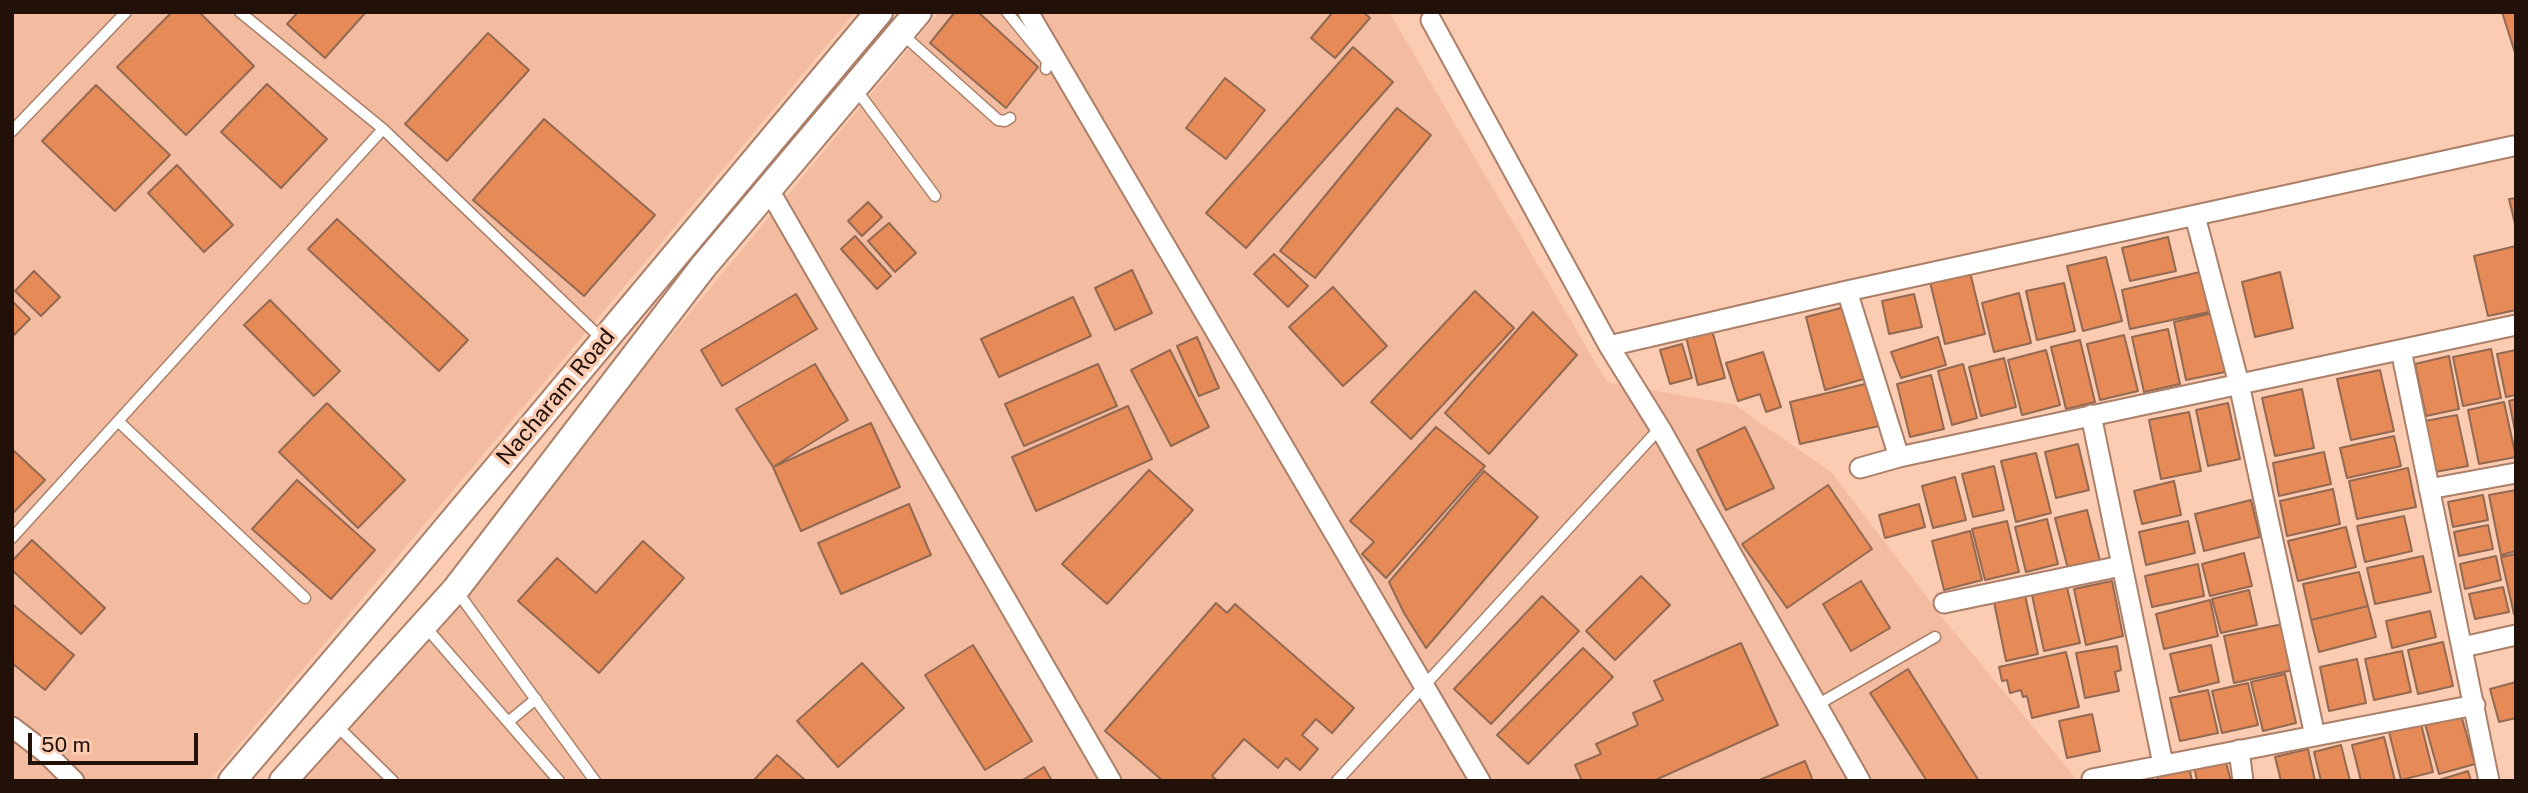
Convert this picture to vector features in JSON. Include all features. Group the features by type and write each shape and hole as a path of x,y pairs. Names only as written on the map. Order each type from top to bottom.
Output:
{"main road":[{"name":"Nacharam Road","path":"232,781 879,12"},
{"name":"Nacharam Road","path":"283,781 456,589 703,267 918,12"}],"street":[{"path":"1028,12 1480,781"},
{"path":"1431,20 1609,346 1660,428 1860,781"},
{"path":"1609,346 1847,291 2513,146"},
{"path":"769,190 1111,781"},
{"path":"2196,216 2239,384 2315,736"},
{"path":"1847,291 1899,457"},
{"path":"1860,468 2091,415 2516,325"},
{"path":"2401,350 2489,781"},
{"path":"2091,415 2163,764"},
{"path":"2429,489 2516,473"},
{"path":"1944,603 2122,566"},
{"path":"2463,647 2516,635"},
{"path":"2092,779 2475,705"},
{"path":"12,727 74,781"},
{"path":"2239,750 2243,781"}],"lane":[{"path":"12,131 126,12"},
{"path":"240,12 383,129 603,340"},
{"path":"1007,12 1046,61 1046,69"},
{"path":"901,33 998,121 1010,118"},
{"path":"855,88 935,196"},
{"path":"12,538 383,129"},
{"path":"118,421 305,598"},
{"path":"1337,781 1660,428"},
{"path":"456,589 595,781"},
{"path":"424,625 559,781"},
{"path":"1817,705 1935,637"},
{"path":"508,722 536,699"},
{"path":"335,723 393,781"}],"shaded area":[{"path":"12,12 855,12 209,781 12,781"},
{"path":"939,12 1389,12 1607,382 1735,405 1832,473 1941,616 2078,781 302,781"}],"building":[{"path":"172,12 199,12 254,66 186,135 117,67"},
{"path":"298,12 366,12 325,58 287,24"},
{"path":"955,12 978,12 1038,67 1006,108 930,43"},
{"path":"1333,12 1363,12 1370,18 1335,58 1311,38"},
{"path":"2502,12 2516,12 2516,56"},
{"path":"488,33 529,70 447,161 405,124"},
{"path":"1353,47 1393,82 1246,248 1206,213"},
{"path":"1225,78 1265,110 1226,159 1186,128"},
{"path":"267,84 327,139 281,188 221,132"},
{"path":"96,85 170,155 115,211 42,141"},
{"path":"1397,108 1431,135 1315,278 1280,251"},
{"path":"544,119 655,215 584,296 473,200"},
{"path":"177,165 233,225 204,252 148,193"},
{"path":"2516,198 2516,228 2509,199"},
{"path":"868,202 882,217 862,236 848,221"},
{"path":"337,219 468,340 439,371 308,249"},
{"path":"889,223 916,253 895,272 868,241"},
{"path":"855,236 891,276 877,289 841,249"},
{"path":"2168,237 2176,271 2130,281 2122,248"},
{"path":"2516,246 2516,310 2488,316 2474,256"},
{"path":"1274,254 1308,286 1288,307 1254,274"},
{"path":"2106,257 2122,321 2083,331 2067,266"},
{"path":"1132,270 1152,313 1115,330 1095,288"},
{"path":"34,271 60,297 41,316 15,291"},
{"path":"1970,272 1985,334 1945,344 1930,282"},
{"path":"2200,272 2209,312 2130,329 2122,290"},
{"path":"2280,272 2293,328 2255,337 2242,282"},
{"path":"2064,283 2075,331 2037,340 2026,291"},
{"path":"1333,287 1387,346 1343,386 1289,327"},
{"path":"1475,291 1514,328 1411,439 1371,402"},
{"path":"2019,293 2031,343 1994,352 1982,303"},
{"path":"796,294 817,329 722,386 701,350"},
{"path":"1914,294 1922,327 1889,334 1882,301"},
{"path":"1073,297 1091,336 999,377 981,339"},
{"path":"270,300 340,371 314,396 244,325"},
{"path":"12,301 30,319 12,337"},
{"path":"1845,307 1864,379 1825,390 1806,317"},
{"path":"1533,312 1577,355 1489,454 1445,413"},
{"path":"2213,313 2225,372 2186,380 2174,322"},
{"path":"2168,329 2180,384 2144,392 2132,337"},
{"path":"1712,330 1725,378 1698,385 1686,337"},
{"path":"2124,335 2138,391 2100,400 2087,344"},
{"path":"1197,337 1219,388 1199,396 1177,346"},
{"path":"1938,337 1946,365 1901,378 1891,352"},
{"path":"2080,340 2095,402 2066,409 2051,347"},
{"path":"1682,344 1692,378 1670,384 1660,350"},
{"path":"2491,349 2501,398 2463,406 2453,357"},
{"path":"1170,350 1209,427 1171,446 1131,370"},
{"path":"2046,350 2060,405 2022,415 2008,360"},
{"path":"2516,350 2516,395 2506,397 2497,354"},
{"path":"1763,352 1781,407 1766,412 1760,394 1738,401 1726,363"},
{"path":"2449,356 2459,409 2426,416 2415,364"},
{"path":"2004,358 2016,407 1981,416 1969,367"},
{"path":"815,364 848,420 773,467 736,409"},
{"path":"1098,364 1117,406 1024,446 1005,404"},
{"path":"1963,364 1977,418 1952,425 1938,371"},
{"path":"2380,370 2394,431 2351,440 2337,379"},
{"path":"1931,375 1944,429 1910,437 1897,384"},
{"path":"1869,383 1879,426 1800,444 1790,402"},
{"path":"2302,389 2314,448 2275,456 2262,398"},
{"path":"2516,399 2516,436 2509,401"},
{"path":"2504,402 2516,457 2479,464 2468,410"},
{"path":"327,403 405,480 358,528 279,452"},
{"path":"2228,403 2240,459 2208,466 2196,410"},
{"path":"1128,406 1152,459 1036,511 1012,457"},
{"path":"2189,412 2201,471 2161,479 2149,420"},
{"path":"2457,415 2468,466 2435,472 2425,421"},
{"path":"871,423 900,487 801,531 773,467"},
{"path":"1436,427 1485,466 1386,578 1362,554 1374,542 1350,521"},
{"path":"1745,427 1774,488 1726,510 1697,450"},
{"path":"2394,436 2401,466 2347,478 2340,448"},
{"path":"2078,444 2089,490 2056,498 2045,452"},
{"path":"12,449 45,480 12,514"},
{"path":"2324,452 2331,484 2279,496 2273,463"},
{"path":"2036,453 2051,513 2016,522 2001,461"},
{"path":"1994,466 2004,510 1973,517 1962,474"},
{"path":"2408,468 2416,507 2357,519 2349,481"},
{"path":"1149,470 1193,510 1107,604 1062,564"},
{"path":"1484,471 1538,517 1426,648 1389,582"},
{"path":"1955,477 1966,520 1933,528 1922,486"},
{"path":"297,480 375,550 331,599 252,529"},
{"path":"2174,481 2181,515 2142,524 2134,491"},
{"path":"1828,485 1872,549 1787,608 1742,544"},
{"path":"2333,489 2340,524 2287,536 2280,501"},
{"path":"2516,490 2516,551 2501,555 2489,495"},
{"path":"2483,495 2488,520 2453,527 2448,502"},
{"path":"2251,500 2260,537 2204,551 2195,514"},
{"path":"909,504 931,555 841,594 818,543"},
{"path":"1919,504 1925,527 1885,538 1879,515"},
{"path":"2087,510 2100,561 2068,569 2055,518"},
{"path":"2404,516 2412,551 2365,562 2357,526"},
{"path":"2047,519 2058,564 2026,572 2015,527"},
{"path":"2007,521 2019,572 1985,580 1972,529"},
{"path":"2188,521 2195,553 2146,565 2139,532"},
{"path":"2488,525 2493,549 2459,556 2454,532"},
{"path":"2346,527 2356,567 2298,581 2288,541"},
{"path":"1970,531 1982,580 1944,590 1932,541"},
{"path":"32,540 105,608 81,634 12,570 12,561"},
{"path":"643,541 684,578 599,673 518,601 557,558 596,593"},
{"path":"2244,553 2252,586 2210,596 2202,564"},
{"path":"2516,554 2516,614 2514,614 2501,557"},
{"path":"2423,556 2431,592 2375,604 2367,568"},
{"path":"2496,556 2501,580 2465,589 2460,564"},
{"path":"2198,564 2204,596 2152,607 2145,576"},
{"path":"2359,572 2368,606 2311,620 2303,584"},
{"path":"1641,576 1670,605 1615,660 1586,631"},
{"path":"1861,581 1890,628 1851,651 1823,604"},
{"path":"2112,581 2123,636 2086,645 2074,589"},
{"path":"2067,587 2080,643 2044,651 2032,595"},
{"path":"2503,587 2509,612 2475,619 2469,594"},
{"path":"2249,590 2257,625 2221,633 2212,599"},
{"path":"2025,595 2038,654 2006,661 1994,602"},
{"path":"1542,596 1579,631 1491,724 1454,689"},
{"path":"2210,600 2218,636 2164,649 2156,614"},
{"path":"1216,603 1227,613 1235,604 1354,708 1332,733 1316,719 1302,735 1318,749 1300,770 1286,758 1278,768 1244,739 1212,776 1218,781 1163,781 1105,731"},
{"path":"12,604 74,655 45,690 12,663"},
{"path":"2368,606 2376,637 2319,652 2311,620"},
{"path":"2430,611 2436,637 2392,648 2386,621"},
{"path":"2283,624 2293,670 2234,683 2224,636"},
{"path":"2443,642 2453,686 2418,694 2408,650"},
{"path":"1741,643 1778,725 1653,781 1582,781 1575,765 1601,754 1596,744 1638,725 1633,713 1663,700 1654,681"},
{"path":"973,645 1032,741 985,770 925,675"},
{"path":"2211,645 2219,682 2179,692 2170,654"},
{"path":"2117,646 2121,670 2115,672 2119,691 2085,698 2076,653"},
{"path":"1583,648 1613,677 1528,764 1497,735"},
{"path":"2402,651 2411,692 2374,700 2365,659"},
{"path":"2066,652 2079,707 2032,718 2027,696 2023,697 2021,690 2010,693 2007,680 2002,681 1999,667"},
{"path":"2357,659 2366,703 2329,711 2320,667"},
{"path":"862,663 904,708 838,767 797,721"},
{"path":"1908,669 1979,781 1927,781 1870,693"},
{"path":"2285,674 2296,723 2263,731 2251,682"},
{"path":"2516,682 2516,718 2499,722 2490,689"},
{"path":"2248,683 2258,725 2222,733 2212,691"},
{"path":"2208,690 2218,733 2180,741 2170,698"},
{"path":"2092,714 2100,751 2067,758 2059,721"},
{"path":"2461,715 2475,764 2439,774 2425,724"},
{"path":"2421,724 2433,772 2401,780 2389,732"},
{"path":"2384,737 2395,781 2361,781 2352,745"},
{"path":"2341,745 2350,781 2321,781 2314,752"},
{"path":"2308,749 2315,781 2281,781 2275,757"},
{"path":"777,755 806,781 753,781"},
{"path":"2225,759 2231,781 2197,781 2194,766"},
{"path":"1805,761 1813,781 1757,781"},
{"path":"1044,767 1052,781 1021,781"},
{"path":"2189,767 2192,781 2158,781 2157,774"},
{"path":"2468,771 2471,781 2436,781"}]}
